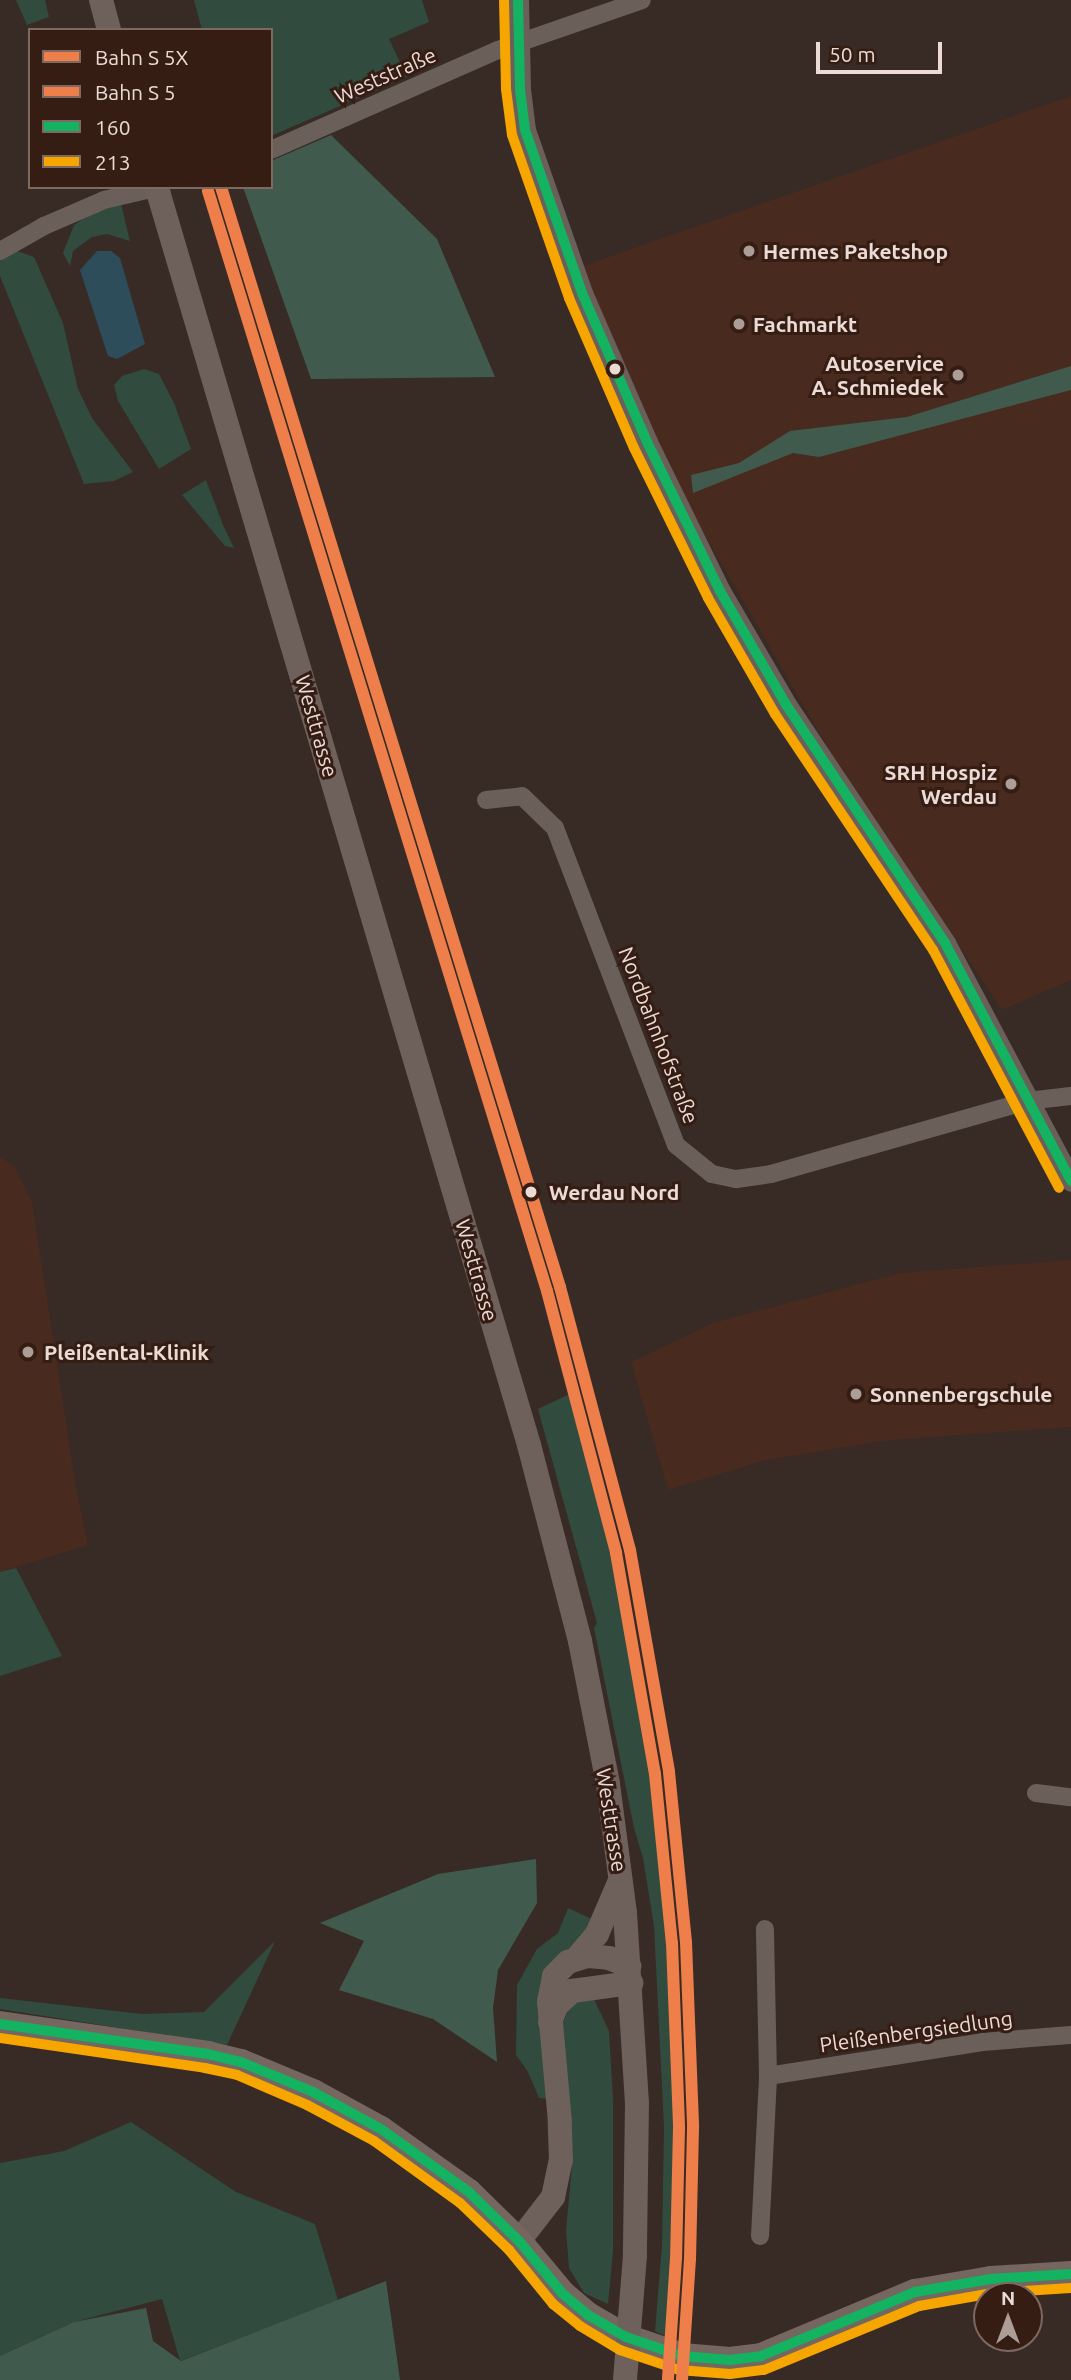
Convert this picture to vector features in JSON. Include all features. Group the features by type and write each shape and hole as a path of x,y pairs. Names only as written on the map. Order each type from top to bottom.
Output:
{"main road":[{"path":"101,0 108,28"},
{"name":"Westtrasse","path":"158,190 529,1444 580,1641 608,1784 622,1877 630,1974 637,2103 635,2255 625,2380"},
{"path":"577,1958 607,1916 622,1877"},
{"path":"519,2241 546,2208 558,2183 561,2122 550,2022 550,1988 554,1976 559,1968 577,1958 598,1956 630,1974"},
{"path":"550,2022 557,2005 572,1991 630,1974"},
{"path":"0,2024 208,2054 279,2076 354,2113 415,2151 491,2211 575,2304 606,2326 643,2344 682,2356 744,2360 779,2350 915,2292 980,2280 1071,2274"}],"street":[{"path":"518,0 518,42 526,130 582,293 647,442 720,591 786,706 945,943 1071,1181"},
{"name":"Weststraße","path":"273,149 518,42 642,0"},
{"path":"0,251 44,226 104,200 158,190"},
{"name":"Nordbahnhofstraße","path":"486,800 522,796 555,828 676,1145 712,1174 736,1179 771,1174 1027,1101"},
{"path":"1027,1101 1071,1096"},
{"path":"1037,1793 1071,1797"},
{"path":"760,2236 768,2076 765,1929"},
{"name":"Pleißenbergsiedlung","path":"768,2076 982,2042 1071,2035"},
{"path":"625,2380 643,2344"}],"shaded area":[{"path":"1071,96 1071,980 1002,1010 828,748 686,502 574,269"},
{"name":"Pleißental-Klinik","path":"0,1157 15,1167 32,1202 76,1487 88,1545 0,1572"},
{"name":"Sonnenbergschule","path":"1071,1260 1071,1427 890,1440 766,1460 668,1490 631,1362 713,1323 900,1273"}],"green space":[{"path":"16,0 45,0 49,17 27,25"},
{"path":"194,0 422,0 429,22 389,39 407,77 273,135 273,28 201,28"},
{"path":"331,135 437,239 495,377 311,379 244,189 273,189 273,160"},
{"path":"121,204 130,241 107,234 92,237 73,251 70,266 63,253 74,225 89,215"},
{"path":"17,251 34,257 63,323 78,389 92,418 133,472 114,481 84,484 0,276 0,257"},
{"path":"1071,366 1071,390 819,457 793,453 693,493 691,475 739,463 790,431 907,417"},
{"path":"144,369 159,374 174,403 191,449 159,469 118,401 114,385 122,376"},
{"path":"206,480 234,548 225,546 182,495"},
{"path":"578,1390 619,1554 654,1753 676,1931 683,2065 679,2269 674,2340 655,2331 662,2245 664,2127 654,1926 643,1858 634,1828 594,1628 597,1623 538,1409"},
{"path":"16,1568 62,1656 0,1676 0,1572"},
{"path":"536,1859 537,1903 498,1970 493,2008 497,2062 433,2019 339,1990 364,1941 320,1923 438,1874"},
{"path":"568,1908 594,1920 573,1947 551,1964 548,2099 539,2098 528,2072 516,2055 517,1985 537,1949 558,1933"},
{"path":"275,1941 227,2045 0,2009 0,1998 142,2014 204,2012"},
{"path":"593,1997 609,2031 613,2098 613,2252 608,2304 584,2293 569,2268 566,2230 573,2155 558,2035 573,1998"},
{"path":"131,2122 236,2192 315,2224 338,2300 180,2361 162,2299 74,2322 0,2356 0,2163 64,2151"},
{"path":"386,2281 400,2380 0,2380 0,2356 74,2322 146,2308 153,2341 181,2361"}],"water":[{"path":"97,251 111,251 120,258 145,344 117,359 108,356 80,270"}],"transit line":[{"name":"213","path":"504,0 506,89 512,135 569,298 634,448 708,598 775,714 933,950 1059,1188"},
{"name":"160","path":"518,0 520,89 525,130 582,293 647,442 720,591 787,706 945,943 1071,1181"},
{"path":"222,189 560,1287 630,1550 669,1772 686,1942 693,2128 690,2259 682,2380"},
{"path":"208,191 547,1291 616,1553 655,1774 672,1943 679,2128 676,2258 668,2379"},
{"name":"160","path":"0,2024 208,2054 241,2062 313,2092 381,2129 469,2192 519,2241 563,2294 588,2315 626,2337 682,2356 730,2360 761,2356 915,2292 991,2279 1071,2274"},
{"name":"213","path":"0,2038 205,2068 237,2075 307,2105 374,2141 460,2203 509,2250 553,2304 580,2326 620,2350 679,2370 730,2374 764,2370 919,2306 993,2293 1071,2288"}],"place":[{"name":"Hermes Paketshop","path":"749,251"},
{"name":"Fachmarkt","path":"739,324"},
{"name":"Autoservice A. Schmiedek","path":"958,375"},
{"name":"SRH Hospiz Werdau","path":"1011,784"},
{"name":"Werdau Nord","path":"531,1192"},
{"name":"Pleißental-Klinik","path":"28,1352"},
{"name":"Sonnenbergschule","path":"856,1394"}]}
